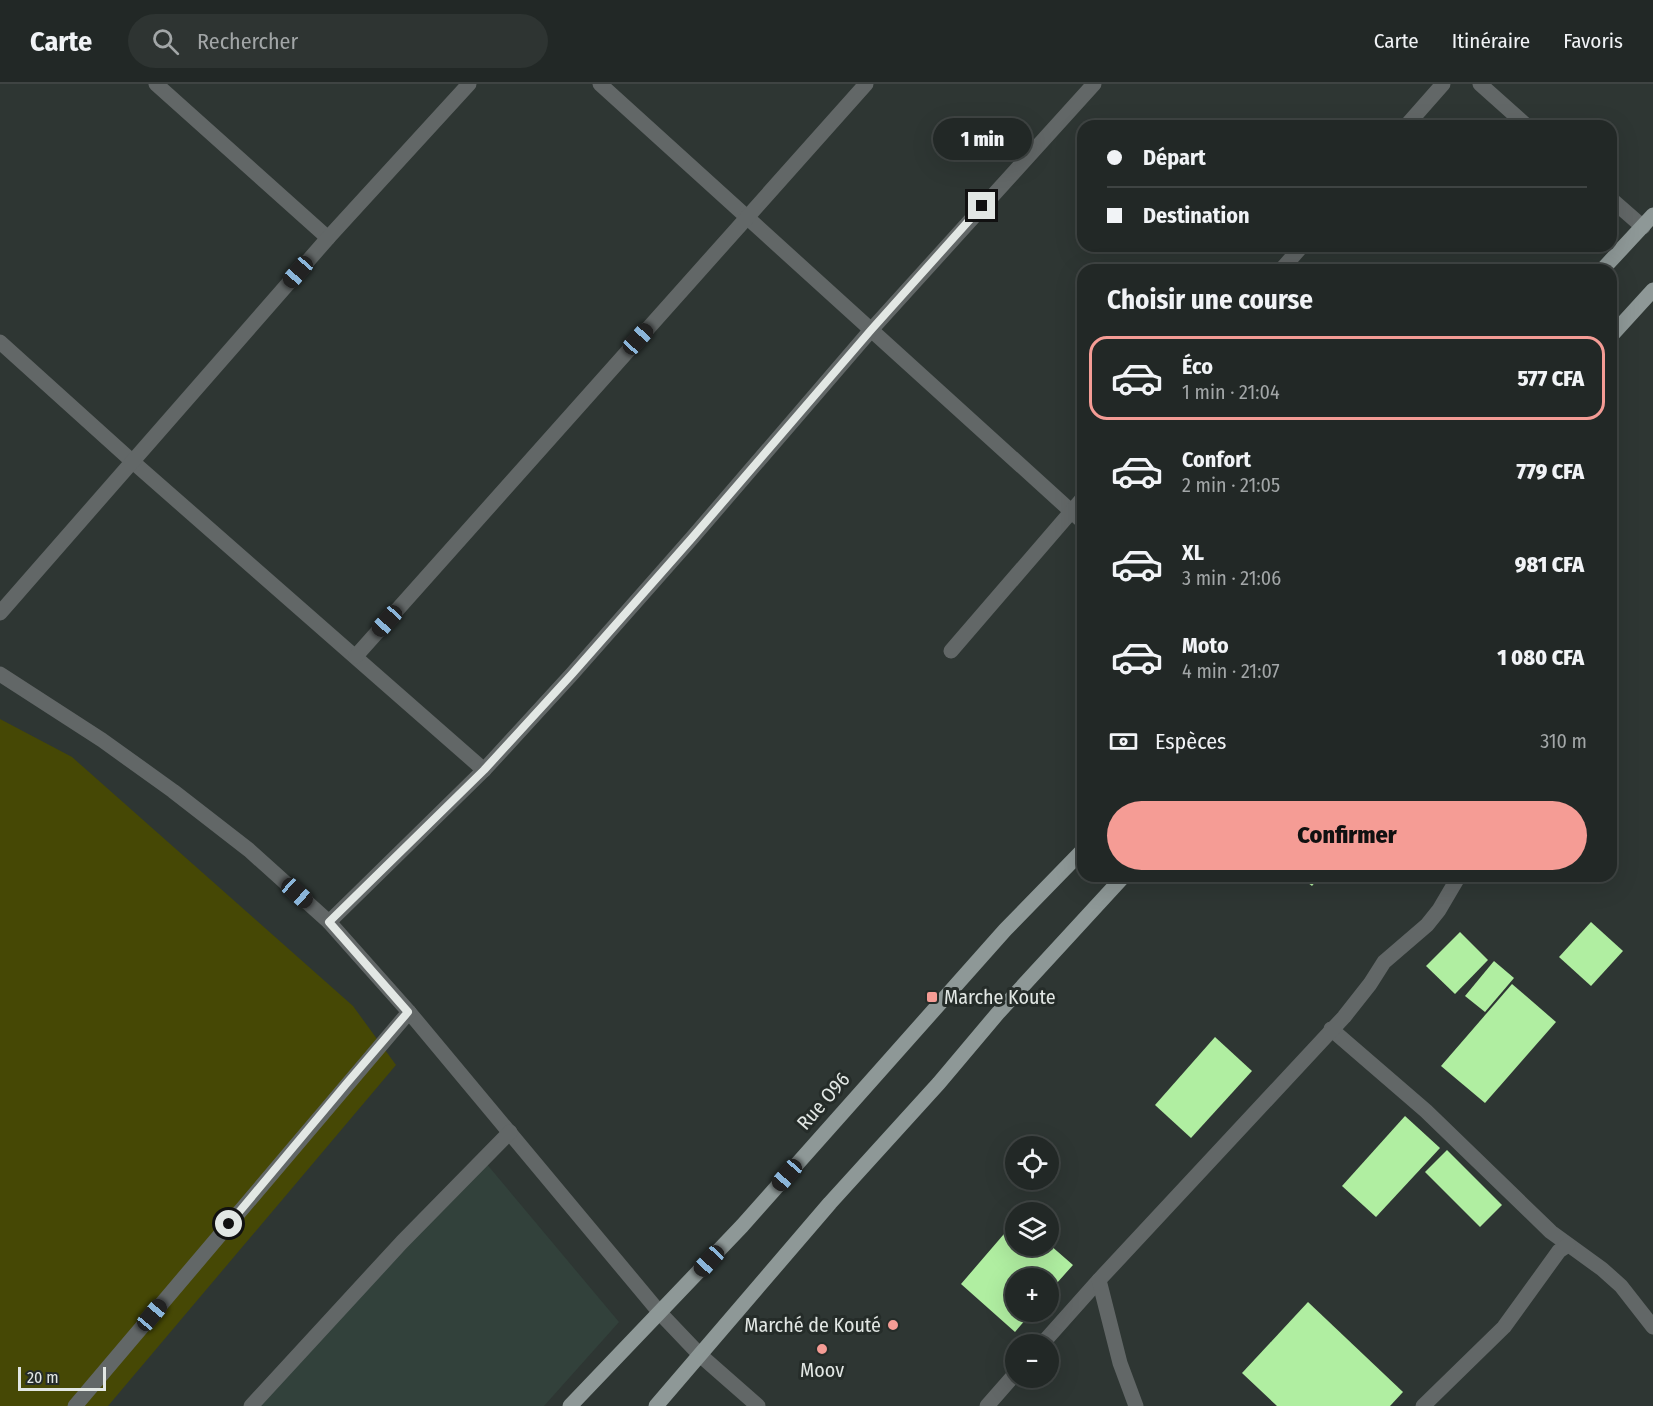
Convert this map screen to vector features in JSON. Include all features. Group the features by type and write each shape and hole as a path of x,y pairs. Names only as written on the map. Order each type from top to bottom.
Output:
{"main road":[{"path":"1608,264 1648,221"},
{"path":"1617,329 1653,290"},
{"name":"Rue O96","path":"570,1406 742,1226 1005,930 1077,856"},
{"path":"656,1406 763,1278 939,1083 998,1013 1118,882"}],"street":[{"path":"156,84 328,238"},
{"path":"0,613 328,238 469,84"},
{"path":"600,84 1039,485 1077,517"},
{"path":"356,656 866,84"},
{"path":"329,922 484,770 692,538 871,330 1094,84"},
{"path":"1411,120 1443,84"},
{"path":"1480,84 1520,120"},
{"path":"1617,203 1648,221"},
{"path":"1286,264 1297,252"},
{"path":"0,342 484,770"},
{"path":"951,651 1077,505"},
{"path":"0,674 102,740 173,791 249,850 329,922 510,1132 660,1313 700,1355 758,1406"},
{"path":"1051,1334 1354,1006 1384,962 1427,925 1456,882"},
{"path":"75,1406 408,1012"},
{"path":"1331,1029 1426,1111 1551,1232 1602,1269 1621,1286 1653,1327"},
{"path":"251,1406 402,1242 510,1132"},
{"path":"1423,1406 1504,1327 1559,1251 1568,1245"},
{"path":"1099,1280 1120,1364 1136,1406"},
{"path":"987,1406 1005,1386"}],"shaded area":[{"path":"0,719 72,757 353,1006 396,1065 108,1406 0,1406"},
{"path":"485,1162 619,1322 544,1406 254,1406"}],"building":[{"path":"1591,922 1623,951 1591,986 1559,957"},
{"path":"1460,932 1488,960 1455,994 1426,966"},
{"path":"1494,961 1514,978 1485,1012 1465,996"},
{"path":"1512,984 1556,1022 1485,1103 1441,1066"},
{"path":"1215,1037 1252,1071 1191,1138 1155,1105"},
{"path":"1405,1116 1440,1148 1376,1217 1342,1186"},
{"path":"1447,1150 1502,1205 1480,1227 1425,1172"},
{"path":"1005,1233 1005,1256 1059,1256 1059,1253 1073,1265 1059,1281 1059,1268 1005,1268 1005,1322 1024,1322 1015,1332 961,1284"},
{"path":"1308,1302 1403,1392 1390,1406 1277,1406 1242,1373"}],"place":[{"name":"Marche Koute","path":"932,997"},
{"name":"Marché de Kouté","path":"893,1325"},
{"name":"Moov","path":"822,1349"}],"route":[{"path":"229,1224 408,1012 329,922 484,770 572,674 982,206"}]}
